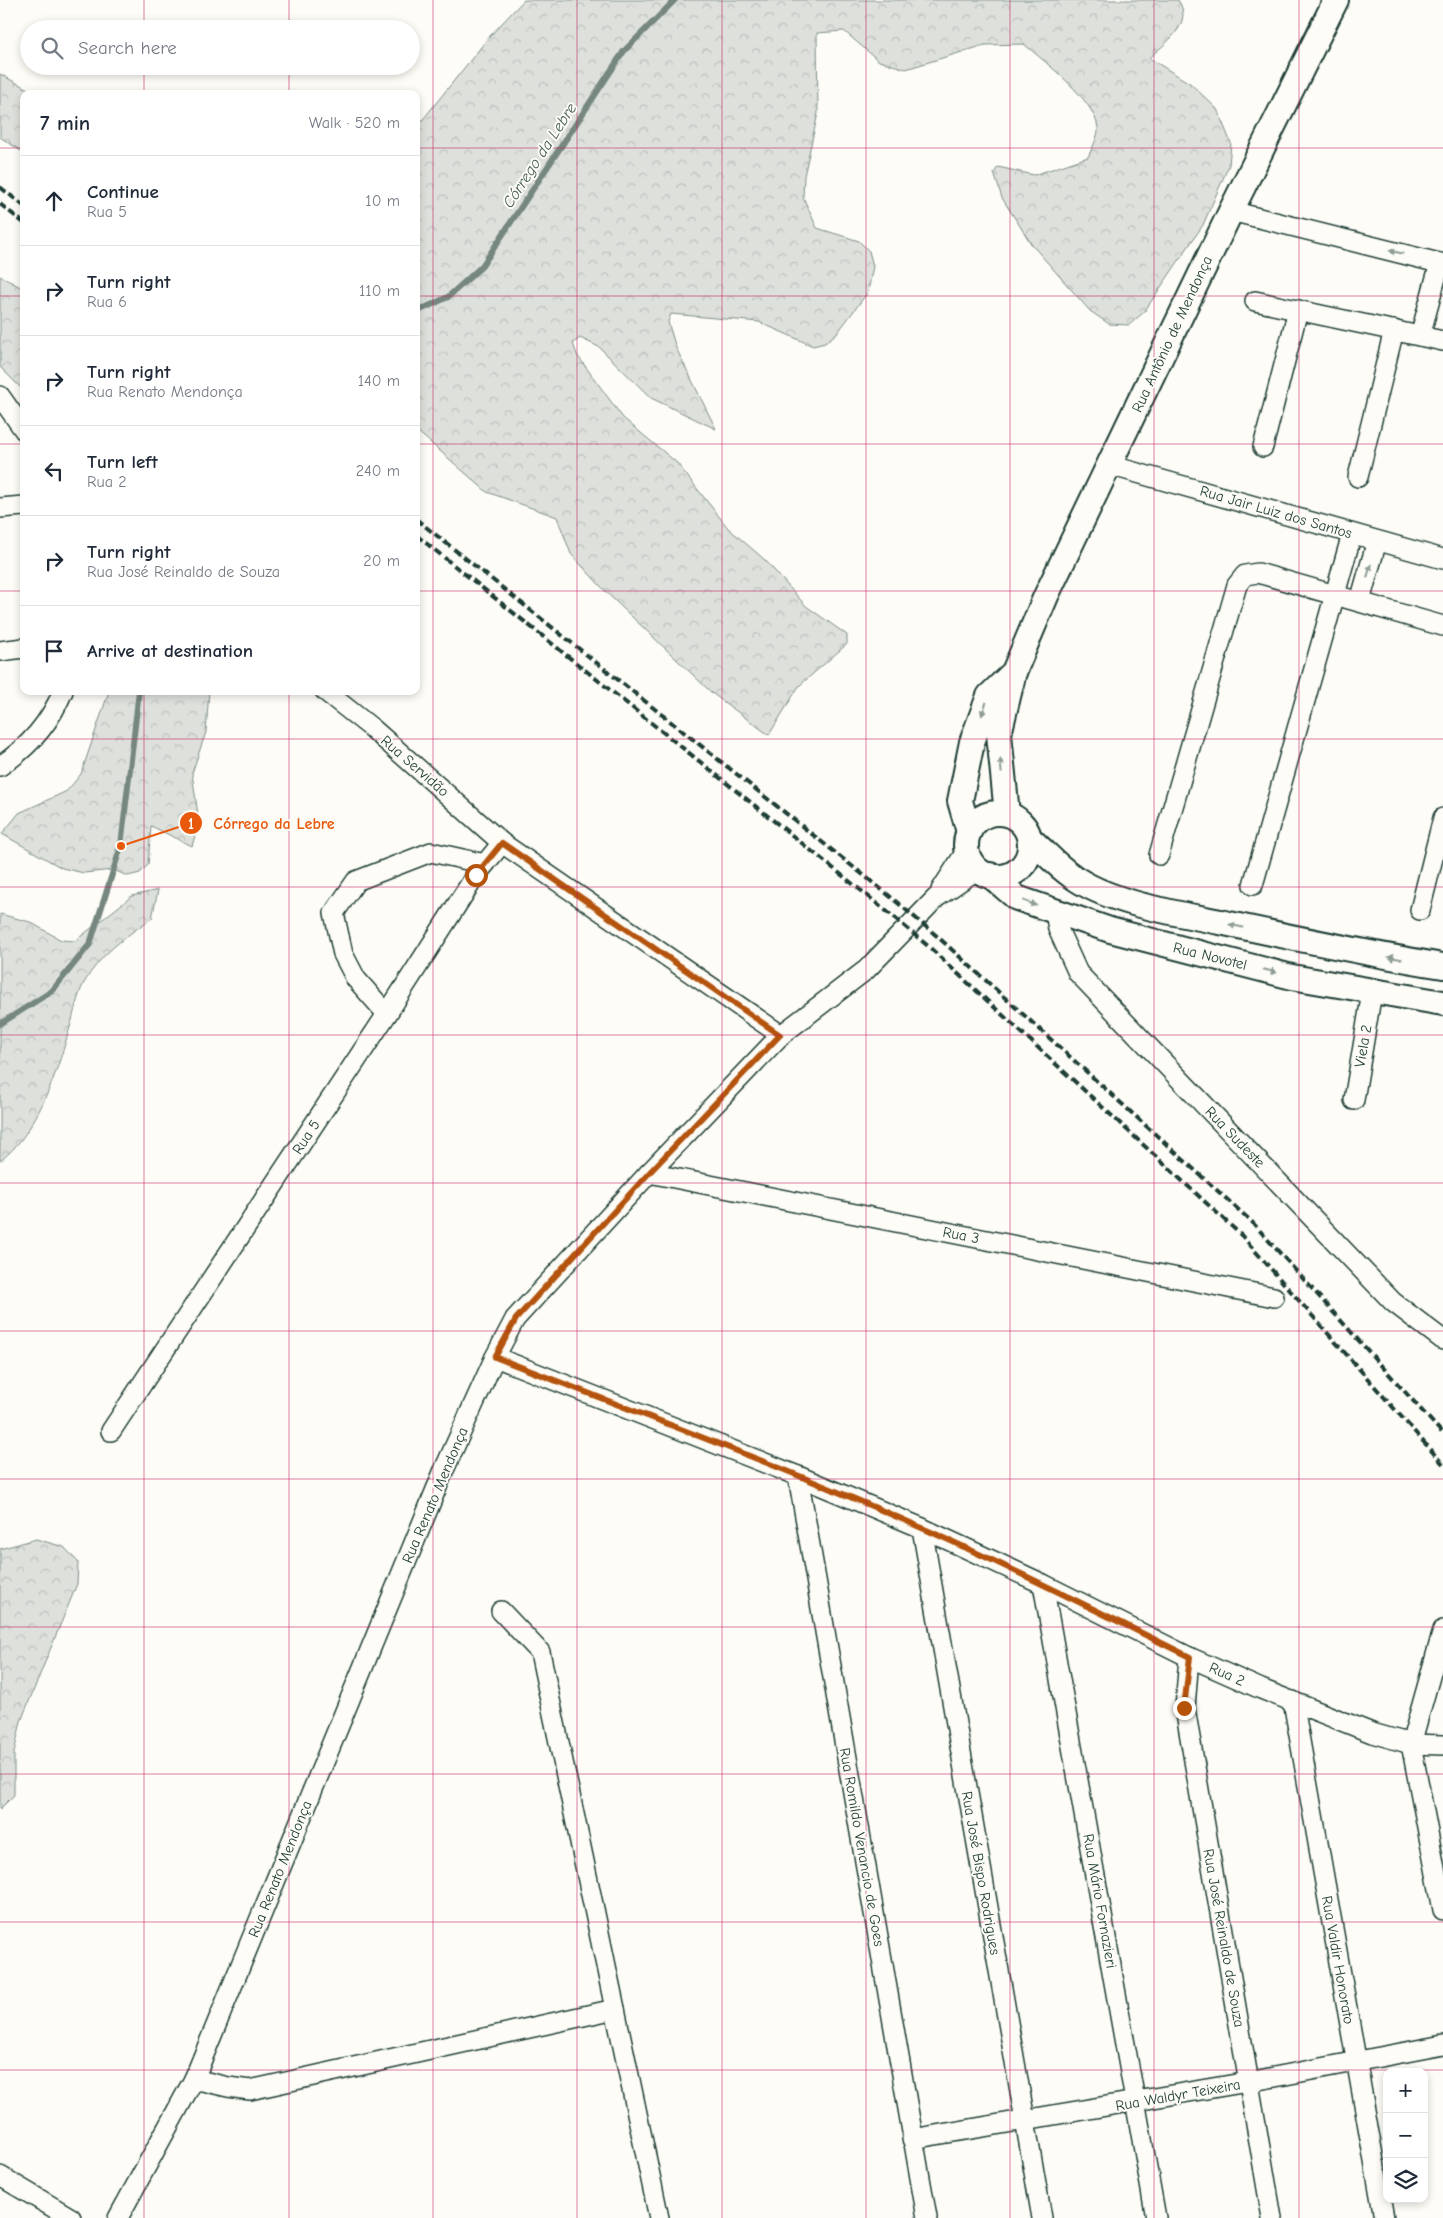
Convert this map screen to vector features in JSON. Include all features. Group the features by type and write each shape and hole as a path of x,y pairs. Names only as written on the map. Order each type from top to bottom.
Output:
{"street":[{"name":"Rua Antônio de Mendonça","path":"1007,814 998,734 1014,672 1046,596 1231,211 1336,0"},
{"path":"1231,211 1442,263 1420,336"},
{"path":"1255,301 1443,341"},
{"path":"1262,447 1298,310"},
{"path":"1358,477 1394,330"},
{"path":"0,396 20,424"},
{"name":"Rua Jair Luiz dos Santos","path":"1109,466 1443,559"},
{"path":"0,508 20,506"},
{"path":"1253,885 1352,534"},
{"path":"1360,601 1377,541"},
{"path":"1159,855 1237,585 1245,576 1258,573 1443,626"},
{"path":"0,652 20,649"},
{"name":"Rua Antônio de Mendonça","path":"976,856 960,801 972,742 989,696 1014,672"},
{"path":"0,766 14,757 36,736 61,695"},
{"name":"Rua Servidão","path":"330,695 373,729 502,843 780,1035"},
{"path":"1030,839 1028,857 1016,871 999,876 976,856 981,818 989,814 1007,814 1022,823 1030,839 1073,877 1107,894 1190,916 1363,953 1443,966"},
{"path":"1420,910 1443,818"},
{"name":"Rua 5","path":"111,1431 387,1014 476,875 502,843"},
{"path":"387,1014 356,979 343,954 334,913 356,881 431,852 486,864"},
{"name":"Rua Renato Mendonça","path":"118,2218 194,2079 440,1479 495,1357 516,1319 649,1173 780,1035 866,970 976,856"},
{"name":"Rua Novotel","path":"976,856 1017,898 1110,930 1283,975 1443,1003"},
{"name":"Rua Sudeste","path":"1055,912 1058,929 1078,974 1394,1302 1443,1340"},
{"name":"Viela 2","path":"1354,1100 1372,992"},
{"name":"Rua 3","path":"649,1173 1274,1297"},
{"name":"Rua 2","path":"495,1357 798,1476 922,1528 1043,1584 1190,1657 1292,1701 1372,1733 1411,1744 1443,1745"},
{"name":"Rua Romildo Venancio de Goes","path":"798,1476 927,2218"},
{"name":"Rua José Bispo Rodrigues","path":"922,1528 1042,2218"},
{"name":"Rua Mário Fornazieri","path":"1043,1584 1137,2102 1156,2218"},
{"path":"501,1611 540,1652 659,2218"},
{"path":"1443,1630 1411,1744 1443,1910"},
{"name":"Rua José Reinaldo de Souza","path":"1190,1657 1184,1708 1272,2218"},
{"name":"Rua Valdir Honorato","path":"1292,1701 1384,2218"},
{"path":"194,2079 228,2088 250,2090 615,2009"},
{"name":"Rua Waldyr Teixeira","path":"912,2139 1137,2102 1443,2045"},
{"path":"0,2176 71,2218"}],"green space":[{"path":"524,0 1178,0 1182,9 1183,17 1176,33 1149,58 1191,84 1217,109 1231,143 1229,165 1203,225 1144,312 1129,325 1109,324 1090,311 1032,245 1002,198 994,173 998,167 1034,175 1088,157 1096,139 1098,128 1095,117 1088,106 1068,82 1024,44 985,45 906,69 879,61 844,31 817,33 818,113 804,176 803,197 817,228 859,241 869,251 873,266 868,292 838,332 825,343 813,346 759,322 671,314 668,322 676,348 716,429 651,398 599,347 580,338 573,343 577,355 623,418 677,463 728,528 765,560 806,606 847,635 847,644 799,686 769,735 713,694 608,594 571,554 557,517 487,492 420,433 420,123 489,37"},
{"path":"0,74 30,90 20,90 20,150 0,137"},
{"path":"0,276 20,287 20,387 0,367"},
{"path":"108,695 209,695 206,732 192,773 199,822 192,846 151,826 148,865 140,873 128,876 113,870 84,873 62,868 2,834 19,813 67,791 81,774"},
{"path":"158,890 152,918 105,955 84,983 59,1063 44,1100 25,1134 0,1161 0,914 30,922 61,940 75,941 132,896"},
{"path":"36,1539 64,1547 78,1562 77,1584 21,1721 14,1753 14,1795 0,1809 0,1549"}],"waterway":[{"name":"Córrego da Lebre","path":"420,310 448,297 482,266 624,51 675,0"},
{"name":"Córrego da Lebre","path":"0,1024 52,991 90,944 121,846 139,695"}],"railway":[{"path":"0,187 20,203"},
{"path":"0,204 20,220"},
{"path":"420,522 886,893 938,937 1252,1222 1443,1434"},
{"path":"420,538 928,946 1242,1236 1443,1464"}],"place":[{"name":"Córrego da Lebre","path":"121,846"}],"route":[{"path":"476,875 502,843 780,1035 649,1173 516,1319 495,1357 798,1476 922,1528 1043,1584 1190,1657 1184,1708"}]}
